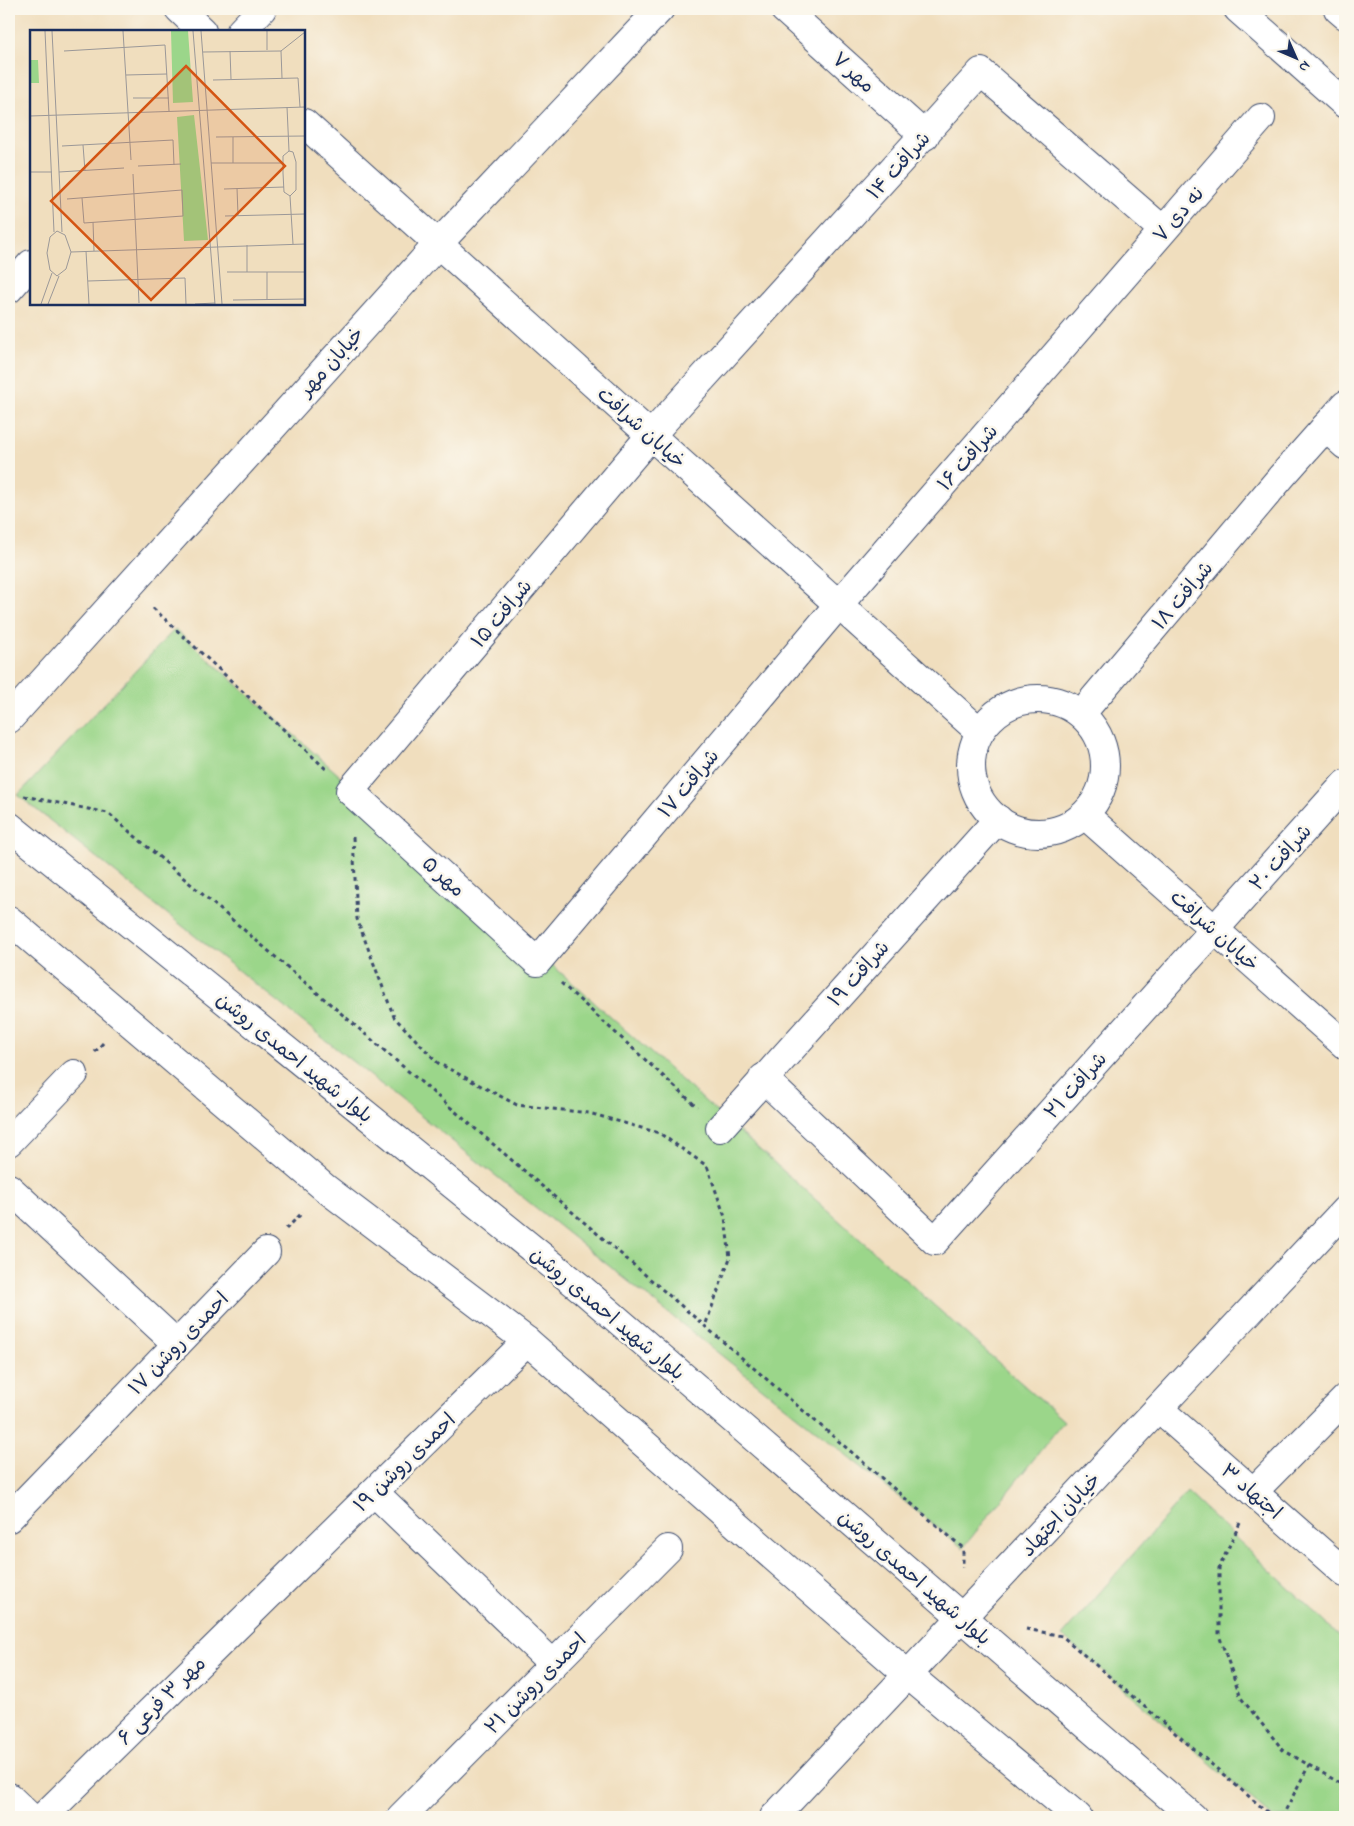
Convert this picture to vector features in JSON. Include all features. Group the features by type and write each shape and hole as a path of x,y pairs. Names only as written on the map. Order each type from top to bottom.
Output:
{"street":[{"path":"178,9 201,30"},
{"path":"242,30 262,9"},
{"name":"خیابان مهر","path":"9,719 438,244 660,9"},
{"name":"مهر ۷","path":"784,9 925,136"},
{"path":"1238,9 1345,104"},
{"path":"1338,9 1345,16"},
{"name":"شرافت ۱۴","path":"651,435 925,136 981,72 1164,230"},
{"name":"نه دی ۷","path":"1095,309 1261,118"},
{"name":"خیابان شرافت","path":"305,124 980,732"},
{"path":"9,289 30,265"},
{"name":"شرافت ۱۶","path":"838,604 1095,309"},
{"name":"شرافت ۱۸","path":"1081,714 1282,476 1345,405"},
{"path":"1325,427 1345,445"},
{"name":"شرافت ۱۵","path":"350,791 651,435"},
{"name":"شرافت ۱۷","path":"537,962 838,604"},
{"path":"1038,698 1061,702 1081,714 1096,731 1105,753 1105,776 1098,798 1085,815 1067,827 1047,833 1026,832 1006,826 989,812 977,795 971,774 972,753 980,732 995,714 1016,702 1038,698"},
{"name":"شرافت ۲۰","path":"1214,930 1345,784"},
{"name":"مهر ۵","path":"350,791 537,962"},
{"name":"خیابان شرافت","path":"1085,815 1345,1045"},
{"name":"شرافت ۱۹","path":"720,1128 998,819"},
{"name":"بلوار شهید احمدی روشن","path":"9,826 582,1289 1193,1817"},
{"path":"9,920 325,1188 527,1341 907,1674 1078,1817"},
{"name":"شرافت ۲۱","path":"763,1078 935,1240 1214,930"},
{"path":"9,1142 74,1074"},
{"path":"9,1188 177,1344"},
{"name":"خیابان اجتهاد","path":"774,1817 1345,1210"},
{"name":"احمدی روشن ۱۷","path":"9,1518 266,1252"},
{"name":"احمدی روشن ۱۹","path":"279,1582 374,1492 527,1341"},
{"path":"1253,1492 1345,1399"},
{"name":"اجتهاد ۳","path":"1158,1409 1345,1573"},
{"path":"374,1492 553,1664"},
{"name":"احمدی روشن ۲۱","path":"401,1817 668,1549"},
{"name":"مهر ۳ فرعی ۶","path":"43,1817 279,1582"},
{"path":"9,1797 30,1817"}],"path":[{"path":"129,586 350,791 357,918 394,1017 438,1063 517,1105 589,1113 659,1133 707,1166 725,1217 730,1258 705,1326"},
{"path":"18,795 108,813 963,1548 962,1617"},
{"path":"537,962 720,1128"},
{"path":"74,1074 126,1018"},
{"path":"266,1252 325,1188"},
{"path":"1253,1492 1219,1568 1219,1635 1241,1698 1283,1750 1345,1786"},
{"path":"1016,1628 1062,1636 1273,1817"},
{"path":"1282,1817 1309,1765"}],"green space":[{"path":"175,629 1064,1421 963,1548 18,795"},
{"path":"1187,1492 1345,1641 1345,1817 1273,1817 1062,1636"}]}
